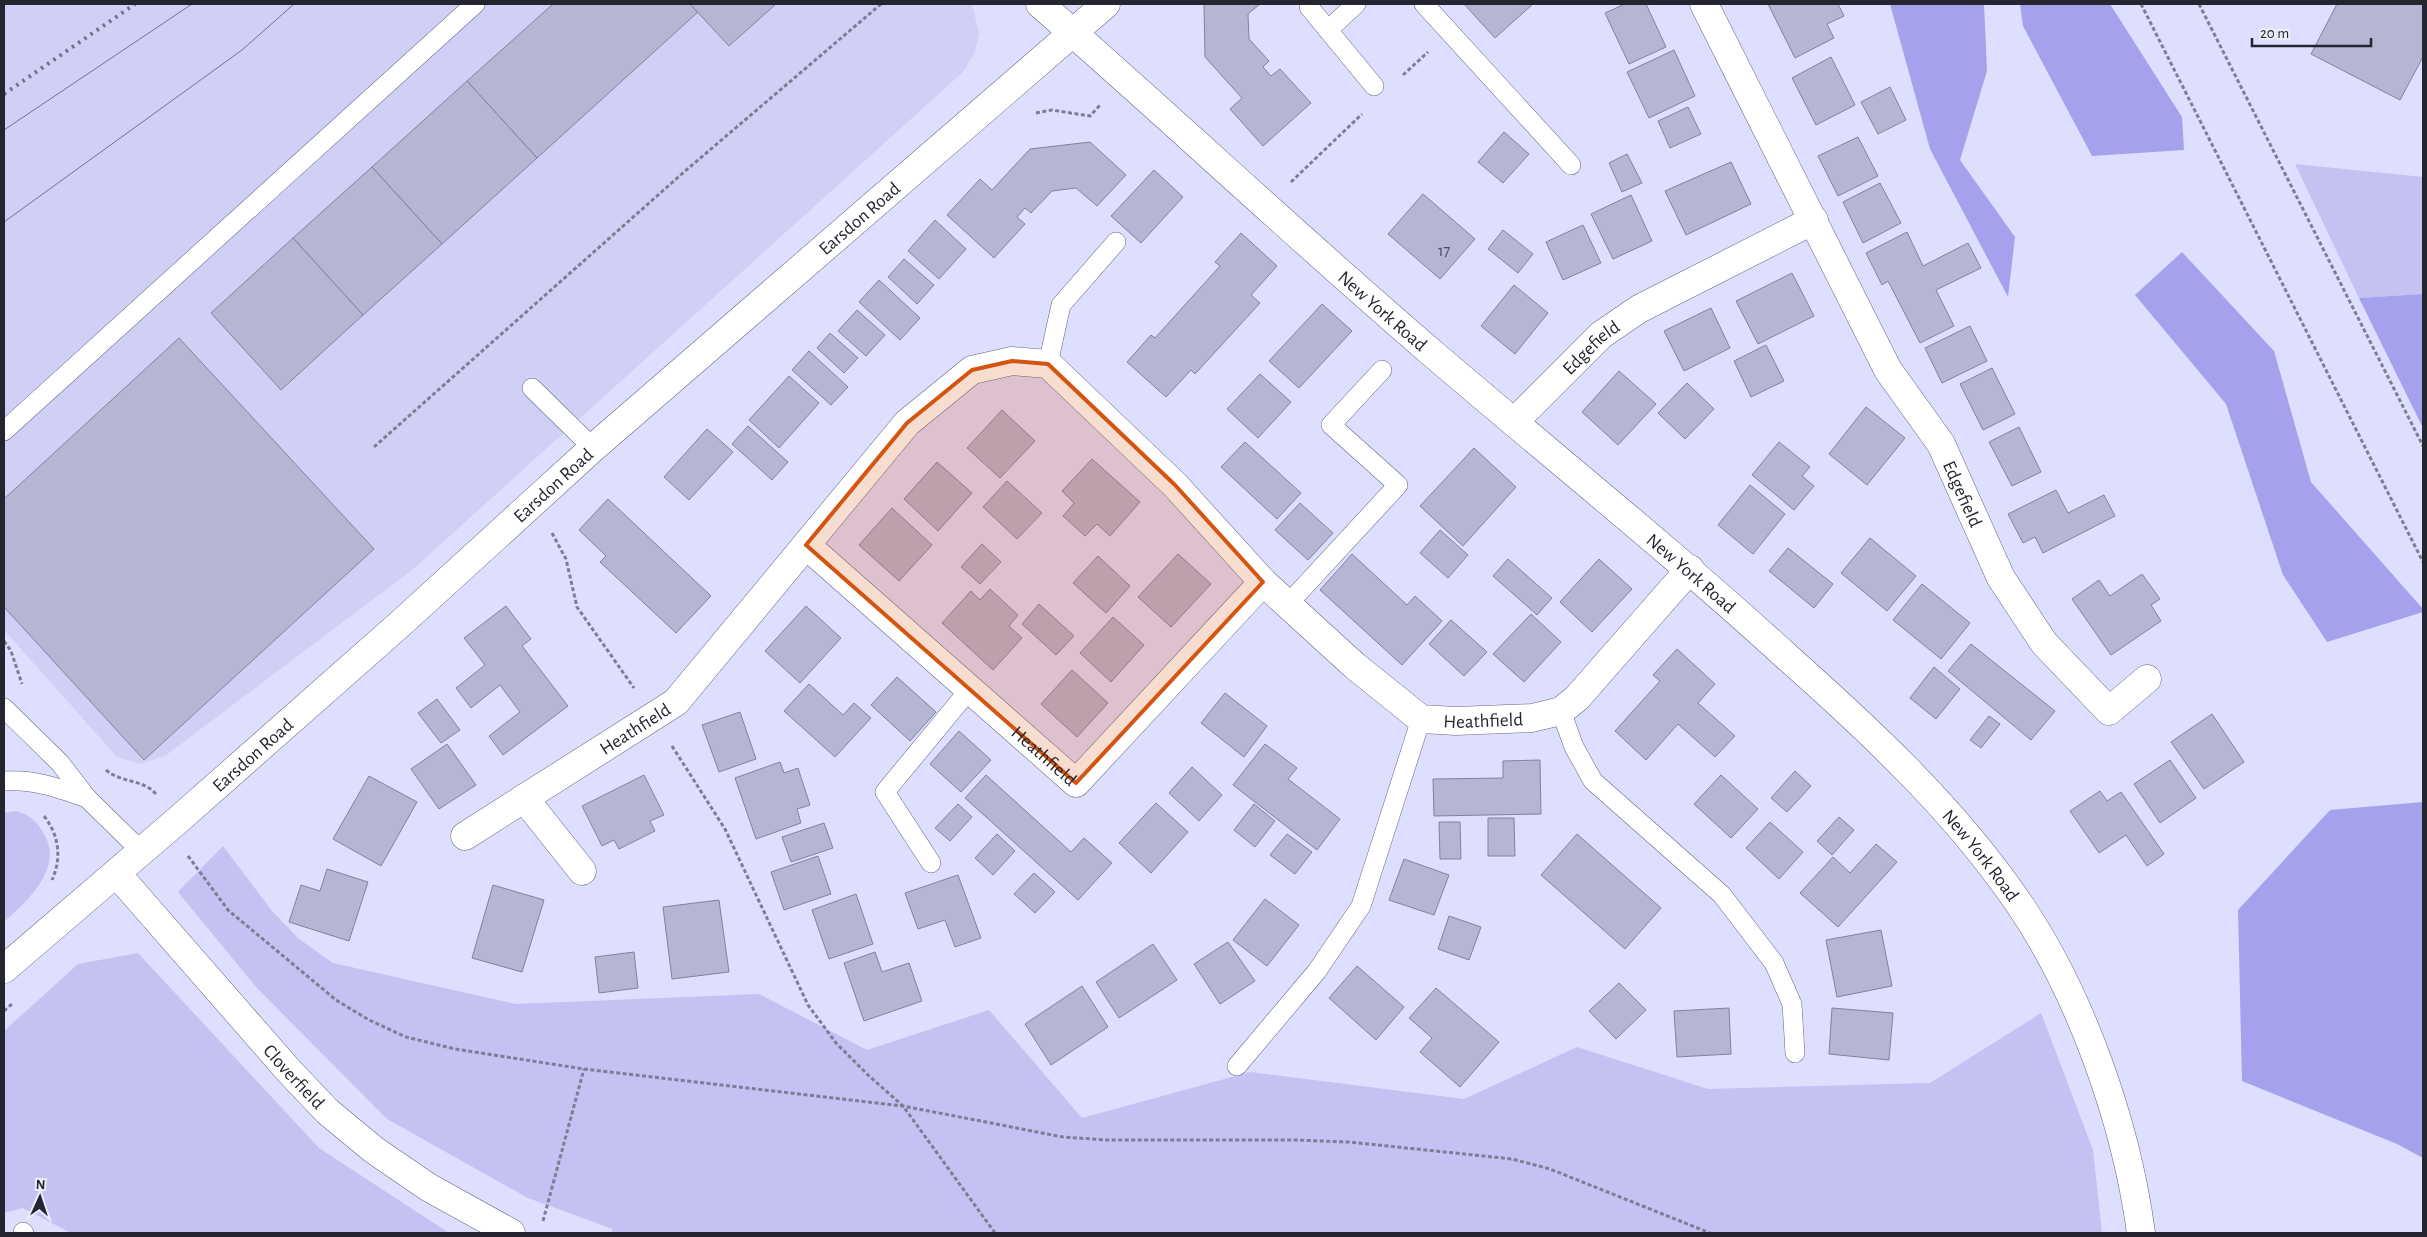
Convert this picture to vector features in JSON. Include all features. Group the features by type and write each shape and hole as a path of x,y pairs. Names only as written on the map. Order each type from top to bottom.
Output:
{"street":[{"name":"New York Road","path":"1040,4 1431,352 1690,569 1829,694 1901,763 1962,831 2014,896 2047,949 2080,1016 2113,1106 2141,1233"},
{"name":"Earsdon Road","path":"4,969 117,874 400,624 593,448 1106,4"},
{"name":"Edgefield","path":"1704,4 1888,370 1941,444 2001,578 2044,643 2108,711 2147,678"},
{"name":"Edgefield","path":"1515,421 1601,335 1639,309 1814,220"},
{"name":"Heathfield","path":"465,836 676,702 907,423 972,370 1012,361 1048,364 1175,486 1263,582 1355,666 1421,719 1456,721 1532,718 1561,711 1577,698 1690,569"},
{"name":"Heathfield","path":"806,546 1076,783 1263,582"},
{"path":"524,798 582,871"},
{"name":"Cloverfield","path":"117,874 327,1111 374,1150 428,1187 511,1233"}],"lane":[{"path":"4,431 475,4"},
{"path":"1328,30 1356,4"},
{"path":"1424,4 1572,165"},
{"path":"1309,7 1374,86"},
{"path":"1048,364 1061,305 1116,242"},
{"path":"1288,604 1398,485 1331,425 1382,370"},
{"path":"532,388 593,448"},
{"path":"931,863 885,792 969,690"},
{"path":"4,708 60,764 87,798 142,852"},
{"path":"1561,711 1574,747 1593,781 1722,896 1774,963 1792,1004 1795,1053"},
{"path":"1237,1066 1318,971 1361,906 1421,719"},
{"path":"4,781 23,780 48,785 87,798"}],"path":[{"path":"374,448 684,172 882,4"},
{"path":"2141,4 2423,562"},
{"path":"2200,4 2423,446"},
{"path":"1401,77 1449,32"},
{"path":"1266,205 1366,111"},
{"path":"534,502 566,559 577,607 654,716 726,829 808,1005 836,1043 868,1076 903,1106 995,1233"},
{"path":"4,641 11,650 25,690"},
{"path":"104,768 122,779 150,787 178,820"},
{"path":"39,811 53,827 57,840 56,871 51,883"},
{"path":"187,854 228,910 322,989 369,1020 406,1037 455,1049 584,1069 903,1106 1063,1137 1107,1140 1295,1140 1349,1142 1512,1159 1550,1169 1710,1233"},
{"path":"542,1224 584,1069"}],"highlighted area":[{"path":"1012,361 1048,364 1175,485 1263,582 1076,783 806,545 907,423 972,370"}],"shaded area":[{"path":"4,4 972,4 979,33 975,52 963,72 411,571 165,756 140,764 117,757 4,630"},
{"path":"1890,4 1984,4 1987,71 1960,160 2015,237 2008,297 1930,149"},
{"path":"2020,4 2110,4 2182,117 2184,150 2092,156 2023,26"},
{"path":"2295,164 2423,177 2423,294 2359,298"},
{"path":"2182,252 2274,351 2311,482 2423,609 2423,612 2327,642 2283,575 2226,404 2135,295"},
{"path":"2423,294 2423,428 2359,298"},
{"path":"2423,802 2423,1158 2397,1144 2242,1081 2238,910 2330,810"},
{"path":"15,811 28,816 38,825 49,847 49,859 46,872 40,883 23,905 4,922 4,813"},
{"path":"223,846 272,911 299,939 333,963 516,1004 759,994 867,1050 989,1010 1082,1118 1250,1072 1464,1099 1577,1047 1708,1089 1930,1083 2041,1013 2093,1150 2102,1233 611,1233 613,1229 528,1198 387,1119 256,987 178,892"},
{"path":"138,953 319,1148 449,1233 71,1233 23,1208 4,1213 4,1031 78,964"}],"building":[{"path":"553,4 690,4 698,12 537,158 467,81"},
{"path":"690,4 776,4 729,46"},
{"path":"1204,4 1260,4 1248,14 1249,39 1269,61 1263,67 1271,76 1280,69 1311,103 1263,146 1230,109 1242,98 1205,57"},
{"path":"1464,4 1533,4 1495,38"},
{"path":"1625,4 1646,4 1666,47 1629,64 1605,13"},
{"path":"1768,4 1838,4 1844,16 1827,24 1834,38 1795,58"},
{"path":"2337,4 2423,4 2423,57 2400,100 2311,54"},
{"path":"1674,50 1695,96 1649,118 1627,72"},
{"path":"1831,57 1855,105 1816,125 1792,78"},
{"path":"467,81 537,158 442,244 372,167"},
{"path":"1890,87 1906,120 1878,134 1861,102"},
{"path":"1688,107 1701,134 1670,148 1658,121"},
{"path":"1504,132 1529,154 1503,183 1478,162"},
{"path":"1858,137 1878,176 1838,196 1818,156"},
{"path":"1090,142 1126,175 1097,206 1076,188 1052,191 1031,213 1025,208 1017,217 1025,224 994,258 947,215 980,179 992,190 1030,149"},
{"path":"1627,154 1642,183 1622,192 1609,163"},
{"path":"1731,162 1751,204 1686,235 1665,191"},
{"path":"372,167 442,244 363,315 293,238"},
{"path":"1154,170 1183,197 1141,243 1111,216"},
{"path":"1880,183 1901,223 1863,243 1843,202"},
{"path":"1423,194 1475,239 1440,279 1388,234"},
{"path":"1631,195 1652,241 1613,259 1591,214"},
{"path":"935,220 966,249 939,279 908,251"},
{"path":"1583,225 1601,263 1563,280 1546,242"},
{"path":"1503,230 1533,254 1518,273 1488,249"},
{"path":"1907,232 1923,266 1968,243 1981,268 1936,290 1954,326 1920,343 1888,281 1882,285 1866,253"},
{"path":"1241,233 1277,266 1251,295 1260,303 1195,374 1191,370 1166,397 1127,362 1151,335 1155,338 1220,266 1215,262"},
{"path":"293,238 363,315 281,390 211,313"},
{"path":"904,259 934,285 917,304 888,277"},
{"path":"1792,273 1814,316 1758,344 1736,301"},
{"path":"879,280 920,318 900,340 859,302"},
{"path":"1514,285 1548,313 1515,354 1481,326"},
{"path":"1322,304 1352,331 1299,388 1269,361"},
{"path":"1711,308 1730,348 1684,371 1664,331"},
{"path":"857,310 885,335 866,356 838,331"},
{"path":"1970,326 1987,361 1942,383 1925,348"},
{"path":"830,333 858,358 844,373 817,348"},
{"path":"179,338 374,549 144,760 4,607 4,499"},
{"path":"1766,345 1784,381 1751,397 1734,361"},
{"path":"809,351 848,387 831,405 792,370"},
{"path":"1992,368 2015,414 1983,430 1960,384"},
{"path":"1619,371 1656,404 1618,445 1582,412"},
{"path":"1260,374 1291,402 1258,438 1227,409"},
{"path":"789,376 819,403 779,448 749,420"},
{"path":"1687,383 1714,409 1685,439 1658,413"},
{"path":"1866,407 1905,438 1867,485 1829,454"},
{"path":"1002,410 1035,441 1000,478 967,448"},
{"path":"748,426 788,462 772,480 732,444"},
{"path":"2019,427 2041,472 2012,486 1989,442"},
{"path":"707,429 733,452 689,500 664,477"},
{"path":"1245,442 1301,493 1277,519 1221,467"},
{"path":"1779,442 1810,467 1802,476 1814,486 1794,510 1752,475"},
{"path":"1474,448 1516,487 1463,546 1420,506"},
{"path":"1092,459 1140,502 1110,536 1097,524 1085,536 1063,516 1074,503 1062,491"},
{"path":"937,462 972,493 938,531 904,499"},
{"path":"1007,481 1042,513 1017,539 983,507"},
{"path":"1750,485 1785,514 1753,554 1718,525"},
{"path":"2056,490 2068,513 2104,495 2115,516 2043,553 2035,537 2023,543 2008,514"},
{"path":"608,499 711,596 676,633 600,562 606,556 579,530"},
{"path":"1300,503 1333,533 1308,560 1275,530"},
{"path":"892,508 932,545 899,581 859,545"},
{"path":"1440,530 1468,555 1448,578 1420,553"},
{"path":"1870,538 1916,576 1887,611 1841,573"},
{"path":"982,544 1001,562 980,584 961,567"},
{"path":"1788,548 1833,584 1814,608 1769,571"},
{"path":"1178,554 1211,584 1171,627 1138,597"},
{"path":"1352,554 1407,605 1415,596 1442,621 1402,665 1320,590"},
{"path":"1098,556 1130,586 1106,613 1073,583"},
{"path":"1508,559 1552,598 1537,615 1493,576"},
{"path":"1599,559 1632,589 1592,632 1560,602"},
{"path":"2142,574 2160,599 2151,605 2161,621 2111,655 2072,599 2099,580 2110,596"},
{"path":"1922,584 1970,623 1941,659 1893,620"},
{"path":"990,589 1018,615 1009,626 1022,638 993,670 942,623 971,591 980,600"},
{"path":"1039,604 1074,636 1056,655 1022,624"},
{"path":"506,606 531,639 522,646 568,706 503,755 489,736 520,712 500,685 471,708 456,688 485,665 464,638"},
{"path":"806,606 841,638 800,683 765,651"},
{"path":"1531,614 1561,642 1524,682 1493,654"},
{"path":"1113,617 1144,645 1111,682 1080,653"},
{"path":"1451,620 1487,652 1464,676 1429,644"},
{"path":"1971,644 2055,711 2031,740 1948,671"},
{"path":"1677,649 1715,684 1698,703 1735,736 1715,757 1678,724 1646,760 1615,731 1660,681 1653,675"},
{"path":"1934,667 1960,689 1936,719 1910,698"},
{"path":"1072,670 1108,703 1077,737 1041,704"},
{"path":"897,677 936,712 910,741 871,705"},
{"path":"809,684 843,715 854,703 871,718 835,757 784,711"},
{"path":"1225,693 1267,726 1244,757 1201,723"},
{"path":"437,699 460,730 441,743 418,713"},
{"path":"740,712 756,759 719,772 702,725"},
{"path":"2212,714 2244,762 2204,789 2171,742"},
{"path":"1989,716 2000,724 1981,748 1970,740"},
{"path":"959,731 991,760 961,792 930,764"},
{"path":"447,744 476,785 439,809 411,769"},
{"path":"1265,744 1297,768 1288,779 1340,819 1317,850 1233,785"},
{"path":"1540,760 1541,814 1434,816 1433,779 1503,778 1503,761"},
{"path":"2170,760 2196,798 2160,823 2134,784"},
{"path":"780,762 784,773 798,768 810,805 797,809 801,823 756,839 735,778"},
{"path":"1192,767 1222,795 1199,821 1169,793"},
{"path":"1795,771 1811,786 1787,812 1771,798"},
{"path":"644,775 664,815 650,821 655,831 619,849 614,840 602,846 582,806"},
{"path":"986,775 1071,852 1084,838 1112,863 1078,900 965,798"},
{"path":"1721,775 1758,809 1731,838 1694,804"},
{"path":"369,776 417,802 381,866 333,839"},
{"path":"2100,791 2107,801 2121,792 2164,854 2147,866 2126,835 2099,853 2070,811"},
{"path":"1156,803 1188,832 1151,873 1119,843"},
{"path":"958,804 972,817 950,841 935,828"},
{"path":"1254,804 1275,821 1255,847 1234,830"},
{"path":"1839,817 1854,830 1832,855 1817,841"},
{"path":"1488,818 1514,818 1515,856 1488,856"},
{"path":"1439,822 1460,822 1461,859 1440,859"},
{"path":"1770,822 1803,852 1779,879 1746,848"},
{"path":"824,823 833,848 791,862 782,837"},
{"path":"997,834 1015,851 993,875 975,858"},
{"path":"1287,834 1312,852 1295,874 1270,855"},
{"path":"1577,834 1661,908 1625,949 1541,875"},
{"path":"1876,844 1897,862 1838,927 1800,893 1833,857 1850,873"},
{"path":"818,856 831,894 784,910 771,872"},
{"path":"1404,859 1449,875 1434,915 1389,900"},
{"path":"327,869 368,882 349,941 289,922 301,885 320,891"},
{"path":"1034,873 1055,892 1035,913 1014,894"},
{"path":"958,875 981,938 955,947 945,920 918,929 905,893"},
{"path":"493,885 544,900 522,972 472,958"},
{"path":"856,894 873,944 829,959 812,910"},
{"path":"1265,899 1299,925 1267,966 1233,940"},
{"path":"719,900 729,972 672,979 663,907"},
{"path":"1449,916 1481,927 1469,960 1438,949"},
{"path":"1881,930 1892,986 1837,997 1826,940"},
{"path":"1228,942 1255,981 1220,1004 1194,964"},
{"path":"1153,944 1177,980 1119,1018 1096,982"},
{"path":"634,952 638,988 599,993 595,957"},
{"path":"875,952 882,972 909,963 922,1001 864,1021 844,963"},
{"path":"1357,966 1404,1007 1376,1040 1329,998"},
{"path":"1619,983 1646,1010 1616,1039 1589,1011"},
{"path":"1082,986 1108,1027 1051,1065 1025,1024"},
{"path":"1436,988 1499,1042 1460,1087 1420,1052 1432,1038 1409,1018"},
{"path":"1729,1008 1731,1054 1677,1057 1674,1011"},
{"path":"1832,1008 1893,1013 1889,1060 1829,1054"}],"tram line":[{"path":"4,130 192,4"},
{"path":"4,222 242,50 294,4"}],"railway":[{"path":"4,94 135,4"}]}
